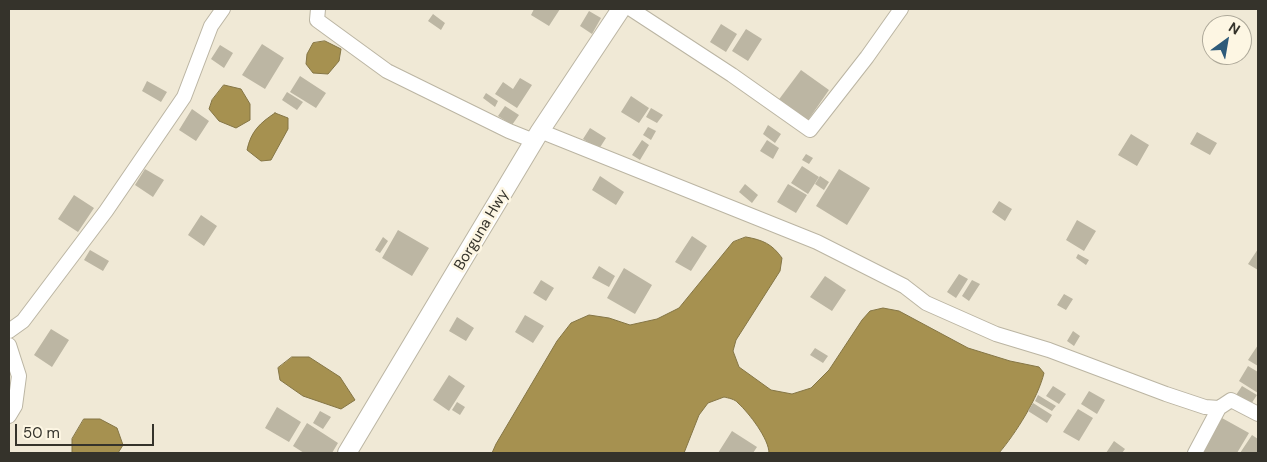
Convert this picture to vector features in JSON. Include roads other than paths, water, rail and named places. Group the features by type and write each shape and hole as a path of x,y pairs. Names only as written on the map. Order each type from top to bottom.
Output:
{"street":[{"path":"9,331 24,321 106,211 184,97 211,26 223,9"},
{"path":"318,9 317,20 387,70 508,131 537,136 817,242 874,269 904,286 926,303 996,334 1049,350 1205,407 1219,408"},
{"name":"Borguna Hwy","path":"347,453 537,136 621,9"},
{"path":"631,9 732,75 810,130 867,57 901,9"},
{"path":"9,344 19,376 15,406 9,416"},
{"path":"1195,453 1219,408 1231,400 1258,414"}]}
